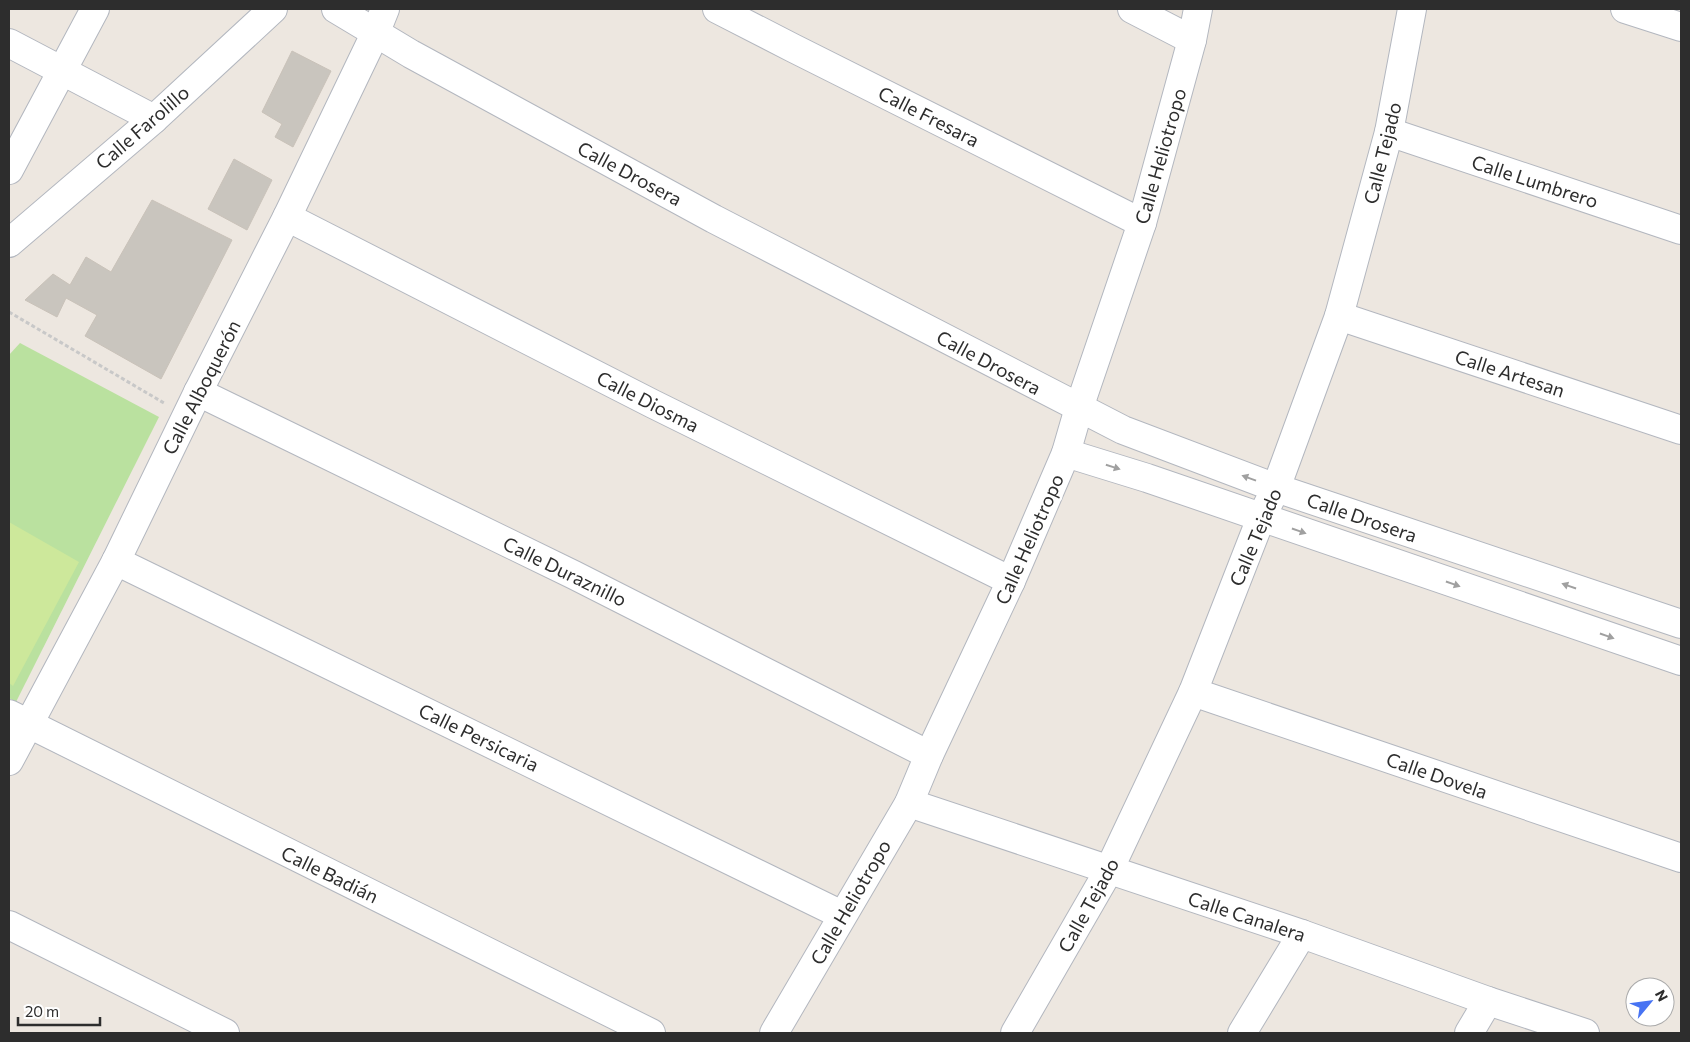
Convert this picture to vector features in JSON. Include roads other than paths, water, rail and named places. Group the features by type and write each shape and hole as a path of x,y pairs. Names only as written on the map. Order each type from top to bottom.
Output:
{"street":[{"path":"9,170 95,9"},
{"name":"Calle Farolillo","path":"9,243 154,119 273,9"},
{"name":"Calle Drosera","path":"336,9 380,21 410,54 714,219 1123,430 1276,488 1681,624"},
{"name":"Calle Fresara","path":"717,9 1142,223"},
{"path":"1132,9 1192,40"},
{"name":"Calle Heliotropo","path":"774,1033 909,803 929,755 1011,581 1066,453 1078,408 1142,223 1192,40 1198,9"},
{"name":"Calle Tejado","path":"1015,1033 1109,870 1193,692 1261,518 1276,488 1339,316 1389,132 1412,9"},
{"path":"1625,9 1681,28"},
{"name":"Calle Alboquerón","path":"9,762 18,719 116,561 198,392 287,217 380,21"},
{"path":"9,43 154,119"},
{"name":"Calle Lumbrero","path":"1389,132 1681,230"},
{"name":"Calle Diosma","path":"287,217 653,404 1011,581"},
{"name":"Calle Artesan","path":"1339,316 1681,430"},
{"name":"Calle Duraznillo","path":"198,392 574,575 929,755"},
{"name":"Calle Drosera","path":"1066,453 1147,478 1681,661"},
{"name":"Calle Persicaria","path":"116,561 842,915"},
{"name":"Calle Dovela","path":"1193,692 1681,858"},
{"name":"Calle Badián","path":"18,719 651,1033"},
{"name":"Calle Canalera","path":"909,803 1302,934 1488,1001 1584,1033"},
{"path":"9,925 225,1033"},
{"path":"1242,1033 1302,934"},
{"path":"1469,1033 1488,1001"}]}
